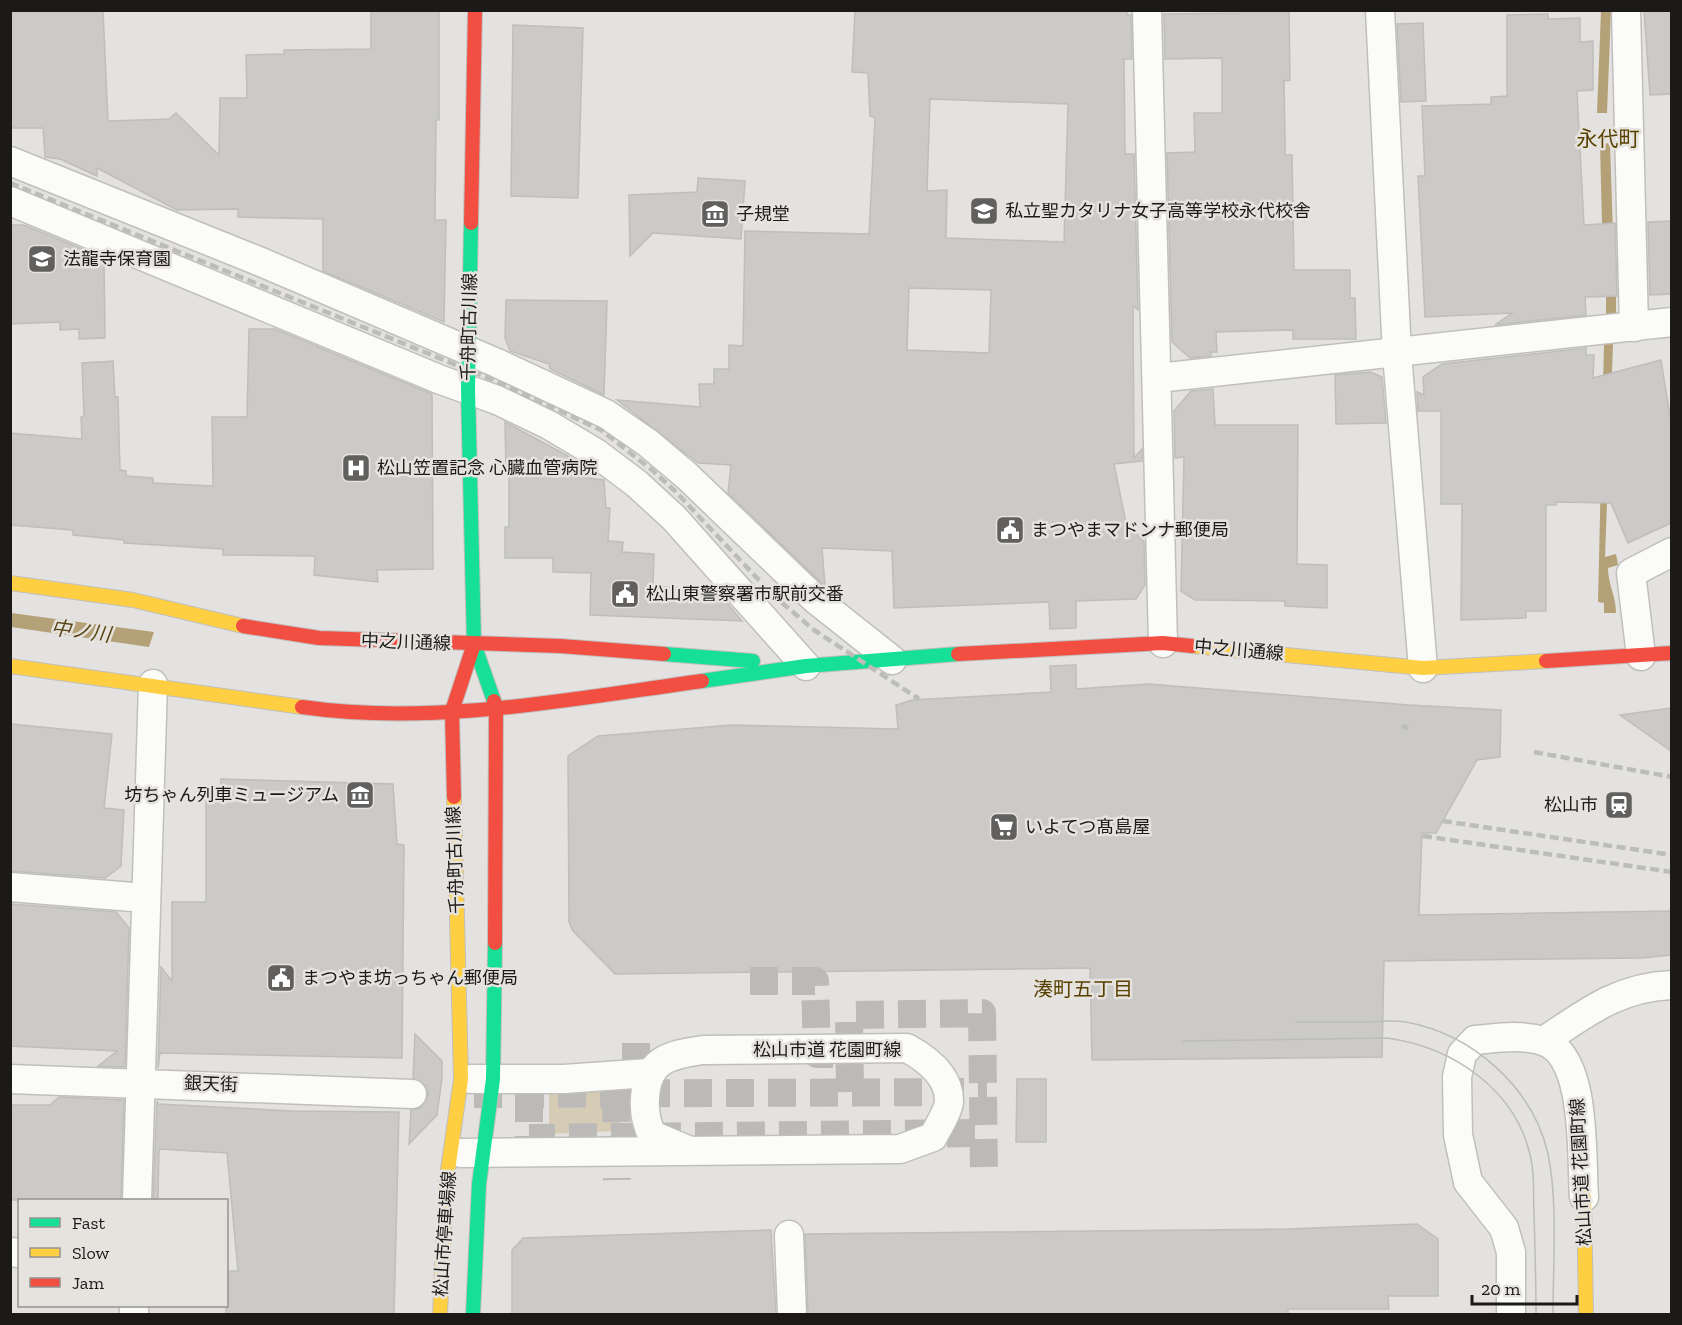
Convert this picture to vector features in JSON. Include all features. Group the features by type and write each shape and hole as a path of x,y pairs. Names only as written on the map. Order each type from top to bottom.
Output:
{"street":[{"name":"千舟町古川線","path":"475,10 468,390 474,644 496,708 492,1079"},
{"path":"1147,10 1163,643"},
{"path":"1380,10 1397,354 1423,668"},
{"path":"1626,10 1634,327"},
{"path":"10,161 261,262 469,351 606,414 648,443 687,476 815,599 892,660"},
{"path":"10,201 468,390 497,399 549,425 596,453 637,484 674,518 806,666"},
{"path":"1158,378 1397,354 1671,322"},
{"path":"1641,656 1631,573 1671,552"},
{"name":"中之川通線","path":"10,583 133,600 251,628 319,638 636,651 806,666"},
{"name":"中之川通線","path":"10,666 153,684 316,709 386,714 496,708 806,666 1015,649 1163,643 1423,668 1671,653"},
{"name":"千舟町古川線","path":"461,1079 452,711 474,644"},
{"path":"137,1199 153,684"},
{"path":"10,886 145,898"},
{"path":"1511,1314 1511,1252 1504,1228 1468,1182 1458,1135 1457,1077 1462,1054 1475,1040 1508,1036 1545,1041 1602,1001 1660,986"},
{"name":"松山市道 花園町線","path":"1545,1041 1562,1056 1577,1085 1584,1197 1586,1314"},
{"name":"松山市道 花園町線","path":"452,1154 900,1149 933,1137 949,1103 944,1081 928,1059 907,1048 703,1050 682,1053 656,1066 649,1073 644,1104 646,1123 652,1135 690,1151"},
{"name":"松山市道 花園町線","path":"461,1079 564,1079 649,1073"},
{"name":"銀天街","path":"10,1079 141,1082 412,1094"},
{"path":"452,1154 461,1079"},
{"path":"483,1154 492,1079"},
{"name":"松山市停車場線","path":"440,1314 446,1184 452,1154"},
{"name":"松山市停車場線","path":"473,1314 479,1184 483,1154"},
{"path":"789,1235 792,1314"}],"shaded area":[{"path":"609,1091 621,1103 621,1124 617,1131 549,1134 549,1092"}],"water":[{"path":"1601,11 1611,11 1607,113 1597,113"},
{"path":"1610,143 1614,265 1603,265 1600,144"},
{"path":"1604,344 1613,344 1605,557 1616,554 1618,565 1608,568 1616,613 1604,613 1604,603 1598,602"},
{"name":"中ノ川","path":"11,613 154,632 149,647 11,627"}],"building":[{"path":"10,10 103,10 108,121 169,119 176,113 219,155 220,98 247,98 246,55 284,54 284,50 371,49 371,10 439,10 439,120 436,120 435,220 446,220 444,322 323,271 323,219 238,217 238,209 177,210 97,168 97,176 60,159 45,157 43,128 10,128"},
{"path":"855,10 1127,10 1127,15 1131,15 1132,59 1124,59 1125,154 1134,154 1138,310 1133,306 1134,458 1142,449 1142,461 1114,464 1128,533 1137,534 1144,542 1145,585 1136,599 1076,601 1076,628 1050,629 1049,602 894,608 892,551 822,548 825,586 728,493 731,465 698,463 617,400 700,407 699,384 714,384 714,369 729,369 729,345 743,346 745,231 869,234 875,118 870,116 868,73 852,72","holes":["930,99 1068,104 1064,242 946,238 947,190 927,191","909,288 991,290 989,353 907,350"]},
{"path":"1240,10 1289,10 1290,80 1284,81 1285,155 1292,155 1294,270 1350,270 1350,298 1355,298 1356,339 1293,339 1293,330 1216,332 1217,352 1211,352 1211,356 1190,358 1172,342 1167,153 1195,152 1194,113 1222,113 1222,58 1165,59 1164,14 1240,13"},
{"path":"1644,10 1671,10 1671,94 1650,95"},
{"path":"1548,14 1548,19 1580,18 1580,42 1593,41 1593,90 1577,91 1584,225 1615,223 1617,296 1585,297 1586,315 1495,325 1512,313 1425,317 1418,176 1425,176 1422,106 1491,104 1491,97 1507,96 1507,15"},
{"path":"1423,23 1426,101 1401,102 1397,24"},
{"path":"513,25 583,28 578,198 511,196"},
{"path":"698,178 745,181 741,239 653,233 630,256 629,195 697,192"},
{"path":"1671,221 1671,294 1650,295 1648,222"},
{"path":"10,225 24,225 104,258 105,338 79,339 79,329 60,330 60,322 10,324"},
{"path":"506,300 607,301 604,395 550,369 549,364 510,351 505,338"},
{"path":"249,329 275,329 432,394 433,569 377,570 378,582 314,575 315,556 223,555 223,549 124,543 124,540 73,535 73,530 10,525 10,433 82,439 81,417 84,416 82,363 113,361 115,397 118,397 120,470 126,471 126,476 153,478 153,483 213,486 212,417 247,417"},
{"path":"1586,348 1586,355 1594,355 1593,378 1661,360 1671,422 1671,523 1628,543 1611,503 1556,502 1556,505 1546,505 1546,611 1526,611 1526,618 1461,620 1462,504 1441,504 1441,411 1418,411 1417,392 1424,395 1423,377 1442,364"},
{"path":"1370,372 1382,377 1386,423 1336,424 1335,375"},
{"path":"1213,389 1215,425 1298,425 1297,564 1327,565 1327,608 1285,606 1285,601 1195,600 1181,591 1184,457 1175,458 1174,411 1191,391"},
{"path":"505,422 579,462 579,477 604,480 606,508 610,508 608,541 623,542 622,552 654,554 653,586 716,590 742,621 590,615 591,573 553,572 553,558 505,558 505,527 509,527 509,470 506,470"},
{"name":"いよてつ髙島屋","path":"1076,665 1076,689 1149,684 1501,710 1500,757 1477,760 1436,833 1422,833 1419,915 1671,911 1671,955 1642,958 1384,961 1382,1057 1092,1060 1090,968 615,974 573,931 569,922 568,756 598,736 733,725 898,729 896,705 912,700 1051,692 1050,666"},
{"path":"1671,708 1671,751 1620,715"},
{"path":"10,724 112,734 104,808 124,810 121,866 105,878 10,871"},
{"path":"221,779 393,784 397,844 404,845 402,1058 160,1053 158,1068 161,967 172,981 172,902 206,902 206,788 221,788"},
{"path":"10,904 116,912 129,928 125,1067 98,1066 117,1051 10,1046"},
{"path":"415,1034 442,1061 442,1078 437,1115 409,1144 411,1110 420,1108 428,1095 426,1086 413,1078"},
{"path":"1017,1079 1046,1079 1046,1142 1016,1142"},
{"path":"59,1097 124,1100 121,1199 10,1200 10,1105 50,1105"},
{"path":"157,1101 158,1104 292,1111 399,1112 394,1314 226,1314 228,1271 238,1271 227,1153 159,1149 158,1199 153,1199"},
{"path":"1417,1224 1438,1239 1438,1296 1388,1296 1389,1309 1288,1309 1288,1314 808,1314 805,1234 1288,1229"},
{"path":"771,1230 776,1314 512,1314 512,1250 523,1238"}],"waterway":[{"path":"1611,289 1611,313"}],"tunnel":[{"path":"750,981 815,981 817,1054 835,1054"},
{"path":"850,1092 849,1015 982,1013 984,1173"},
{"path":"636,1043 636,1094"},
{"path":"474,1094 987,1092"},
{"path":"529,1094 529,1138 984,1133"},
{"path":"616,1094 617,1180"}],"tram line":[{"path":"1296,1022 1397,1021 1430,1028 1476,1051 1514,1086 1529,1107 1548,1154 1554,1213 1553,1314"},
{"path":"1183,1041 1387,1038 1435,1051 1458,1062 1478,1076 1497,1093 1512,1112 1523,1134 1531,1159 1536,1314"}],"railway":[{"path":"10,183 493,380 601,430 675,491 774,596 814,630 919,699"},
{"path":"1402,726 1408,728"},
{"path":"1534,752 1672,777"},
{"path":"1443,821 1672,855"},
{"path":"1423,836 1672,872"}],"traffic: fast":[{"path":"471,223 468,390 474,644 494,701"},
{"path":"664,654 753,661"},
{"path":"702,681 806,666 958,654"},
{"path":"473,1314 479,1184 493,1079 495,943"}],"traffic: slow":[{"path":"10,583 133,600 243,626"},
{"path":"1192,646 1423,668 1546,661"},
{"path":"10,666 302,707"},
{"path":"440,1314 446,1184 461,1079 454,797"},
{"path":"1584,1197 1586,1314"}],"traffic: jam":[{"path":"471,223 475,10"},
{"path":"243,626 319,638 560,646 664,654"},
{"path":"958,654 1163,643 1192,646"},
{"path":"454,797 452,711 474,644"},
{"path":"1546,661 1672,653"},
{"path":"302,707 352,712 452,712 553,702 702,681"},
{"path":"494,701 496,708 495,943"}],"place":[{"name":"私立聖カタリナ女子高等学校永代校舎","path":"984,211"},
{"name":"子規堂","path":"715,214"},
{"name":"法龍寺保育園","path":"42,259"},
{"name":"松山笠置記念 心臓血管病院","path":"356,468"},
{"name":"まつやまマドンナ郵便局","path":"1010,530"},
{"name":"松山東警察署市駅前交番","path":"625,594"},
{"name":"坊ちゃん列車ミュージアム","path":"360,795"},
{"name":"松山市","path":"1619,805"},
{"name":"いよてつ髙島屋","path":"1004,827"},
{"name":"まつやま坊っちゃん郵便局","path":"281,978"}],"district":[{"name":"永代町","path":"1608,138"},
{"name":"湊町五丁目","path":"1083,989"}]}
